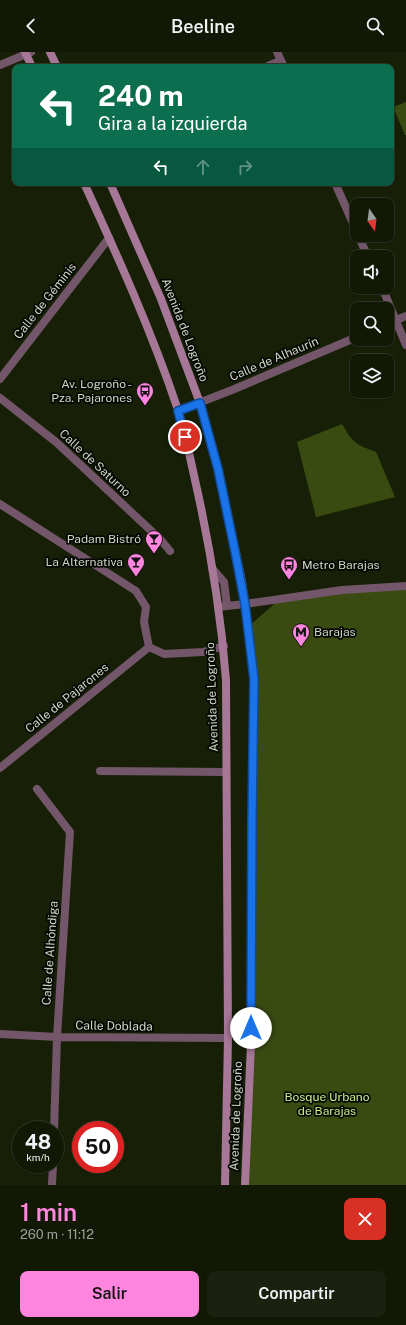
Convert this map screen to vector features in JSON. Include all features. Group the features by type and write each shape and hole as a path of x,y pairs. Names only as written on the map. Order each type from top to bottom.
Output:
{"main road":[{"path":"50,52 56,64"},
{"path":"28,53 31,64"},
{"name":"Avenida de Logroño","path":"85,186 151,335 178,411 206,527 224,646 226,680 228,1038 225,1185"},
{"name":"Avenida de Logroño","path":"111,186 161,299 200,403 218,469 245,604 254,679 251,1043 246,1185"}],"street":[{"path":"0,65 28,53"},
{"path":"336,186 350,216"},
{"name":"Calle de Géminis","path":"0,379 109,238"},
{"path":"385,294 406,345"},
{"path":"396,320 406,316"},
{"name":"Calle de Alhaurín","path":"178,411 232,390 350,340"},
{"name":"Calle de Saturno","path":"0,398 56,442 160,539 170,551"},
{"path":"0,504 136,591 146,606 144,622 145,635 149,647 164,654 203,652 224,646"},
{"path":"212,568 224,582 227,606"},
{"path":"218,607 280,600 342,590 406,586"},
{"name":"Calle de Pajarones","path":"0,768 149,647"},
{"path":"100,771 226,772"},
{"name":"Calle de Alhóndiga","path":"36,789 70,832 57,1037 54,1121"},
{"name":"Calle Doblada","path":"0,1034 57,1037 228,1038"},
{"path":"52,1185 53,1173"}],"lane":[{"path":"271,64 281,60"}],"green space":[{"path":"406,102 406,135 394,109 394,107"},
{"path":"342,424 355,442 376,452 395,497 316,517 297,442"},
{"name":"Bosque Urbano de Barajas","path":"406,586 406,1185 245,1185 254,679 248,627 280,599"}],"place":[{"name":"Av. Logroño - Pza. Pajarones","path":"145,406"},
{"name":"Padam Bistró","path":"154,554"},
{"name":"La Alternativa","path":"136,577"},
{"name":"Metro Barajas","path":"289,580"},
{"name":"Barajas","path":"301,647"}],"route":[{"path":"185,437 178,411 200,403 218,469 242,582 254,679 251,1028"}]}
